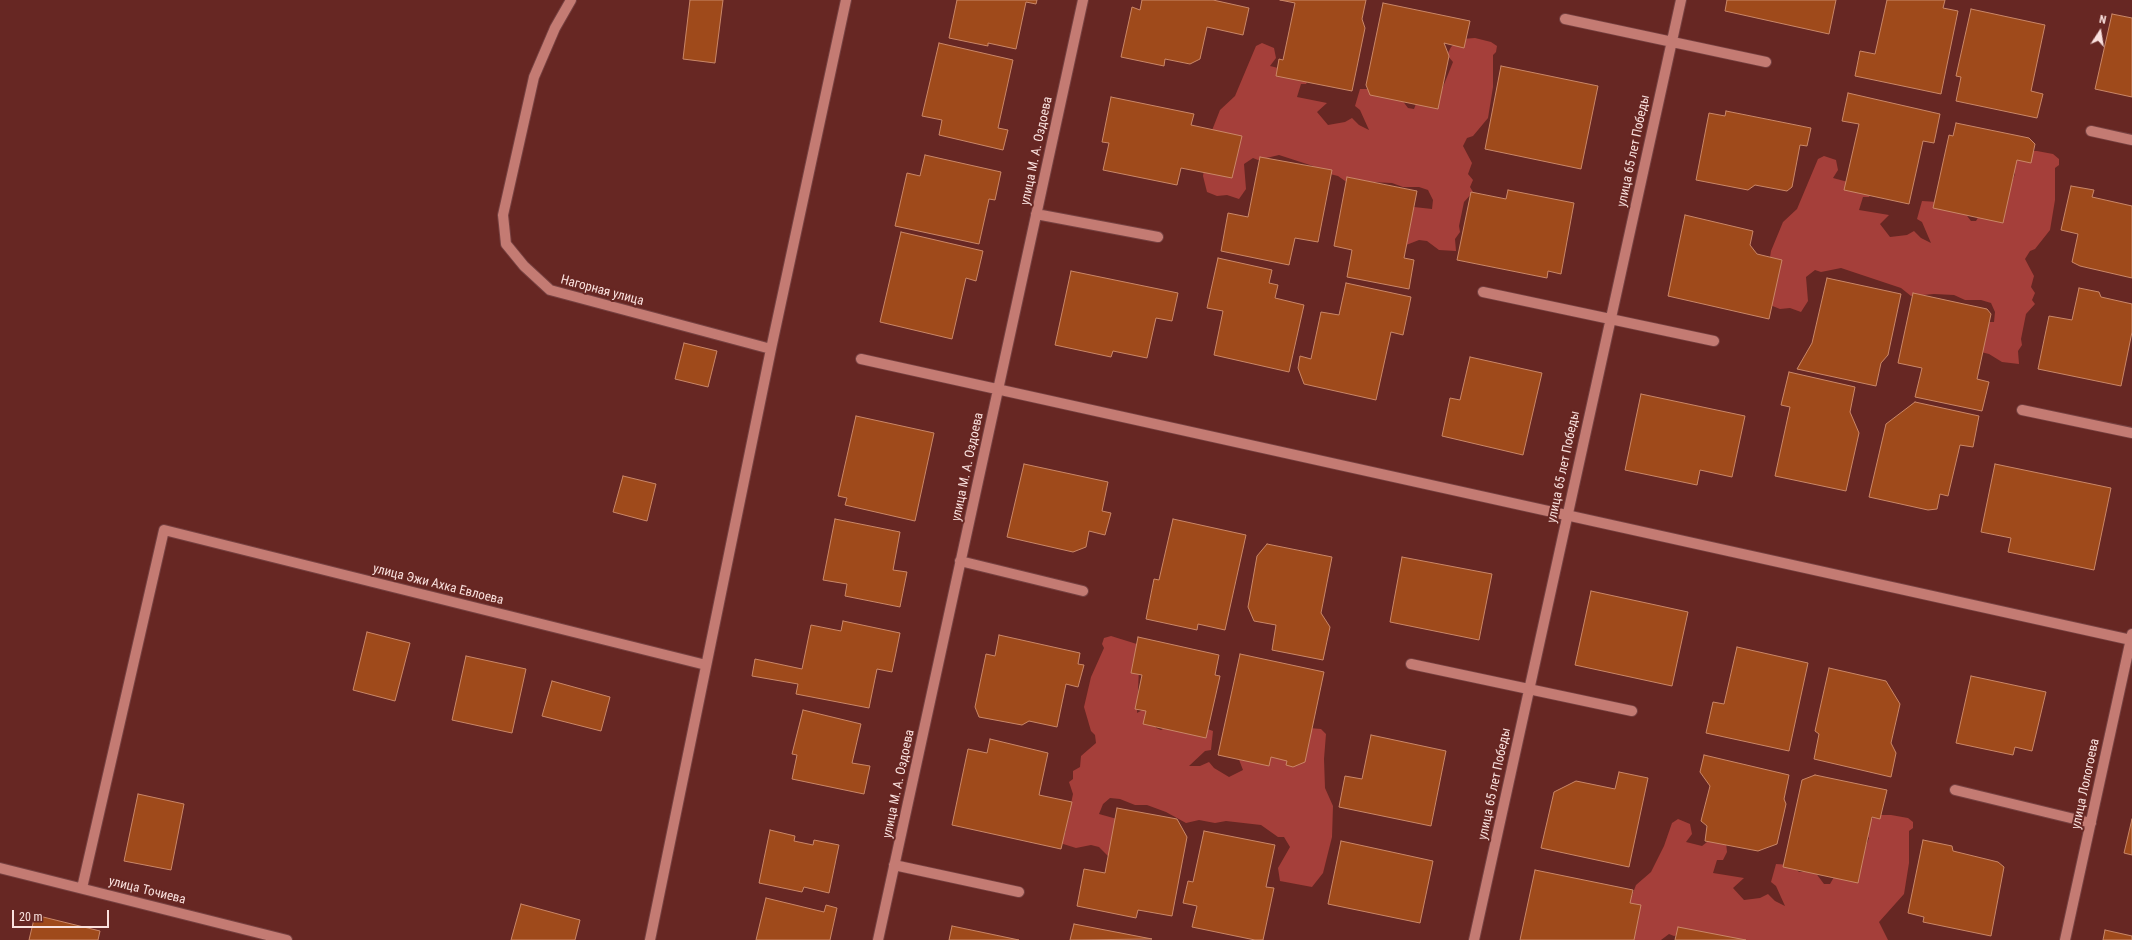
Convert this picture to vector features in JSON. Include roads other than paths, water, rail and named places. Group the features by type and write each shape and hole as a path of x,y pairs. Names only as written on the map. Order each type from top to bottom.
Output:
{"street":[{"name":"Нагорная улица","path":"571,0 555,28 534,77 503,215 506,244 524,266 550,290 770,349"},
{"path":"650,940 770,349 846,0"},
{"name":"улица М. А. Оздоева","path":"878,940 1083,0"},
{"name":"улица 65 лет Победы","path":"1474,940 1681,0"},
{"path":"1565,20 1766,62"},
{"path":"2091,131 2132,140"},
{"path":"1036,214 1158,237"},
{"path":"1483,292 1714,341"},
{"path":"861,358 1567,515 2131,637"},
{"path":"2022,410 2132,433"},
{"name":"улица Эжи Ахка Евлоева","path":"82,888 164,530 706,665"},
{"path":"960,561 1083,591"},
{"name":"улица Лологоева","path":"2065,940 2131,637"},
{"path":"1411,664 1632,711"},
{"path":"1955,790 2091,823"},
{"path":"894,865 1019,892"},
{"name":"улица Точиева","path":"0,868 82,888 262,937 287,940"}]}
